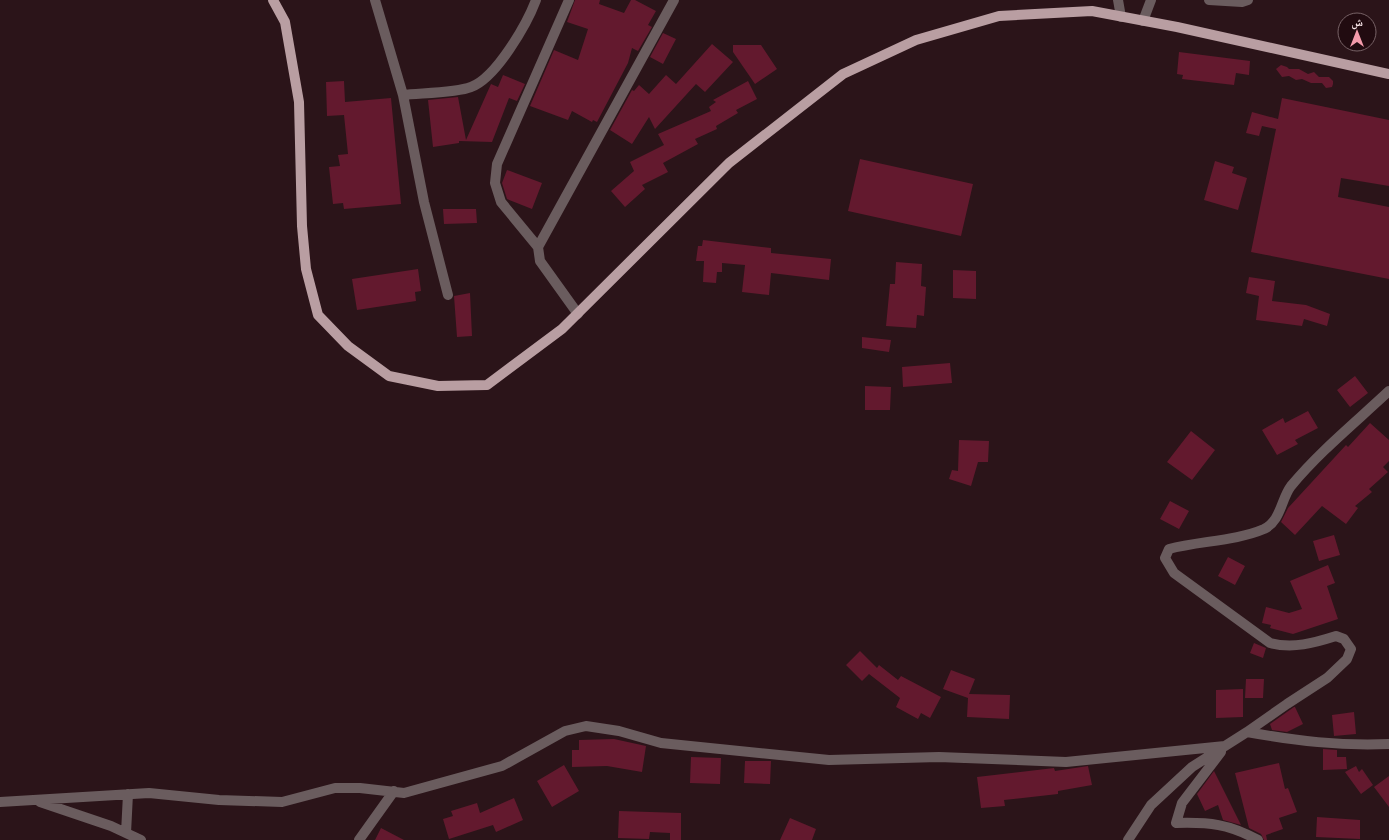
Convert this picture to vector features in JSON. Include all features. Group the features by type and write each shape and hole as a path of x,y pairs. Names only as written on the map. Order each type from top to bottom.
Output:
{"main road":[{"path":"273,0 285,22 299,102 302,226 306,269 318,315 348,346 389,376 438,386 487,385 562,329 729,163 843,74 916,40 999,16 1092,11 1389,74"}],"street":[{"path":"374,0 403,95 424,202 448,295"},
{"path":"403,95 471,87 494,70 515,40 536,0"},
{"path":"568,0 497,164 495,183 501,202 538,247 540,261 578,314"},
{"path":"538,247 674,0"},
{"path":"1118,0 1120,17"},
{"path":"1143,21 1152,0"},
{"path":"1209,0 1242,2 1248,0"},
{"path":"1128,840 1151,805 1192,767 1327,678 1347,659 1351,649 1344,639 1336,636 1308,645 1280,645 1270,643 1174,573 1165,558 1169,549 1188,544 1240,536 1265,528 1278,515 1288,489 1306,468 1389,391"},
{"path":"0,802 149,793 218,800 282,802 335,788 360,788 404,793 502,766 565,731 586,726 619,731 661,743 829,760 939,757 1066,762 1225,746"},
{"path":"1247,732 1318,743 1346,745 1389,744"},
{"path":"1225,746 1182,803 1176,823 1207,822 1240,830 1258,840"},
{"path":"359,840 394,791"},
{"path":"126,834 128,794"},
{"path":"35,800 141,840"}],"building":[{"path":"575,0 600,0 599,4 624,13 631,0 635,0 656,11 648,25 652,27 638,51 632,48 628,63 597,122 593,120 592,122 572,111 568,120 530,106 554,50 578,60 588,29 567,22"},
{"path":"663,33 676,39 663,64 650,57"},
{"path":"712,44 733,62 705,92 696,84 655,129 649,117 632,144 610,130 632,90 634,91 639,85 649,94 666,75 676,84"},
{"path":"733,45 761,45 777,69 755,84 733,52"},
{"path":"1179,52 1250,61 1249,75 1236,73 1234,85 1182,79 1183,75 1177,74"},
{"path":"1281,65 1289,69 1299,69 1308,74 1314,72 1319,77 1329,77 1333,81 1332,87 1326,88 1322,83 1311,83 1302,79 1296,80 1289,76 1282,77 1276,69"},
{"path":"503,75 525,84 517,101 509,98 492,142 459,141 459,143 433,147 428,100 458,97 466,140 491,84 498,87"},
{"path":"344,81 345,102 391,98 401,204 344,209 343,203 333,204 329,167 340,166 338,155 348,154 344,115 327,116 326,82"},
{"path":"748,81 757,99 736,110 738,113 716,126 717,129 695,139 698,144 663,163 668,172 642,185 645,189 625,207 611,191 634,171 630,162 664,145 658,134 711,111 709,107 716,102 713,100"},
{"path":"1282,98 1389,120 1389,186 1341,178 1338,197 1389,207 1389,279 1251,252 1276,129 1262,126 1259,136 1246,133 1252,112 1278,119"},
{"path":"860,159 973,184 961,236 848,211"},
{"path":"1215,161 1234,167 1232,173 1247,178 1238,210 1204,200"},
{"path":"507,170 542,183 532,209 507,199 502,183"},
{"path":"443,209 476,209 477,223 444,224"},
{"path":"703,240 771,248 771,253 831,259 829,280 771,273 769,295 742,292 745,265 722,263 722,272 717,272 716,283 703,282 704,261 696,261 698,246 702,246"},
{"path":"896,262 922,264 921,286 926,287 924,316 917,315 916,328 886,326 890,284 895,284"},
{"path":"418,269 421,291 415,292 416,301 357,310 352,279"},
{"path":"953,270 976,271 976,299 953,298"},
{"path":"1249,277 1275,281 1272,301 1306,305 1330,314 1327,326 1304,319 1302,326 1256,320 1259,296 1246,293"},
{"path":"470,293 472,336 457,337 454,296"},
{"path":"862,337 891,340 889,352 862,348"},
{"path":"950,363 952,383 903,387 902,367"},
{"path":"1355,376 1368,393 1350,407 1337,390"},
{"path":"865,386 891,387 890,410 865,410"},
{"path":"1308,411 1318,428 1295,440 1298,444 1277,455 1262,430 1283,418 1285,423"},
{"path":"1370,423 1389,440 1389,461 1383,467 1388,472 1369,489 1372,492 1355,506 1358,508 1346,524 1322,506 1295,535 1281,522 1288,508 1346,445 1348,447"},
{"path":"1191,431 1215,450 1192,480 1167,462"},
{"path":"959,440 989,441 988,462 978,462 971,486 949,479 952,470 958,471"},
{"path":"1170,501 1189,511 1179,529 1160,519"},
{"path":"1334,535 1340,555 1319,561 1313,541"},
{"path":"1228,557 1245,566 1235,585 1218,576"},
{"path":"1328,565 1335,583 1327,586 1338,619 1293,634 1270,628 1271,625 1262,623 1266,607 1289,613 1302,609 1290,581"},
{"path":"1254,643 1266,648 1263,658 1250,653"},
{"path":"860,651 877,668 879,665 898,680 901,676 941,697 930,718 921,713 918,719 896,707 900,698 869,674 862,681 846,665"},
{"path":"951,670 975,679 969,694 1010,695 1009,719 967,717 968,698 943,689"},
{"path":"1246,679 1264,679 1263,698 1245,698"},
{"path":"1243,689 1243,717 1216,718 1216,690"},
{"path":"1294,707 1303,724 1287,732 1272,730 1270,724"},
{"path":"1354,712 1356,734 1334,736 1332,715"},
{"path":"614,739 646,746 642,772 607,766 572,767 572,750 579,750 579,740"},
{"path":"1323,749 1337,750 1337,757 1346,757 1347,769 1323,770"},
{"path":"691,757 721,758 720,784 690,783"},
{"path":"745,761 771,761 770,784 744,783"},
{"path":"1279,763 1285,789 1288,788 1297,812 1279,818 1283,829 1266,835 1267,840 1264,840 1261,834 1249,828 1235,773"},
{"path":"564,765 579,791 552,807 537,781"},
{"path":"1088,766 1092,785 1058,791 1058,794 1004,800 1005,806 981,808 977,777 1054,768 1055,771"},
{"path":"1356,766 1359,772 1362,769 1373,785 1361,794 1345,772"},
{"path":"1214,771 1241,825 1223,820 1218,805 1205,811 1197,794"},
{"path":"1389,776 1389,807 1374,787"},
{"path":"514,798 523,820 496,832 493,825 449,839 443,819 453,816 451,811 477,803 480,813"},
{"path":"619,811 681,813 681,840 670,840 670,833 650,832 649,839 618,838"},
{"path":"1317,817 1360,820 1360,839 1316,837"},
{"path":"790,818 816,829 812,840 780,840"},
{"path":"381,828 404,840 375,840"}]}
